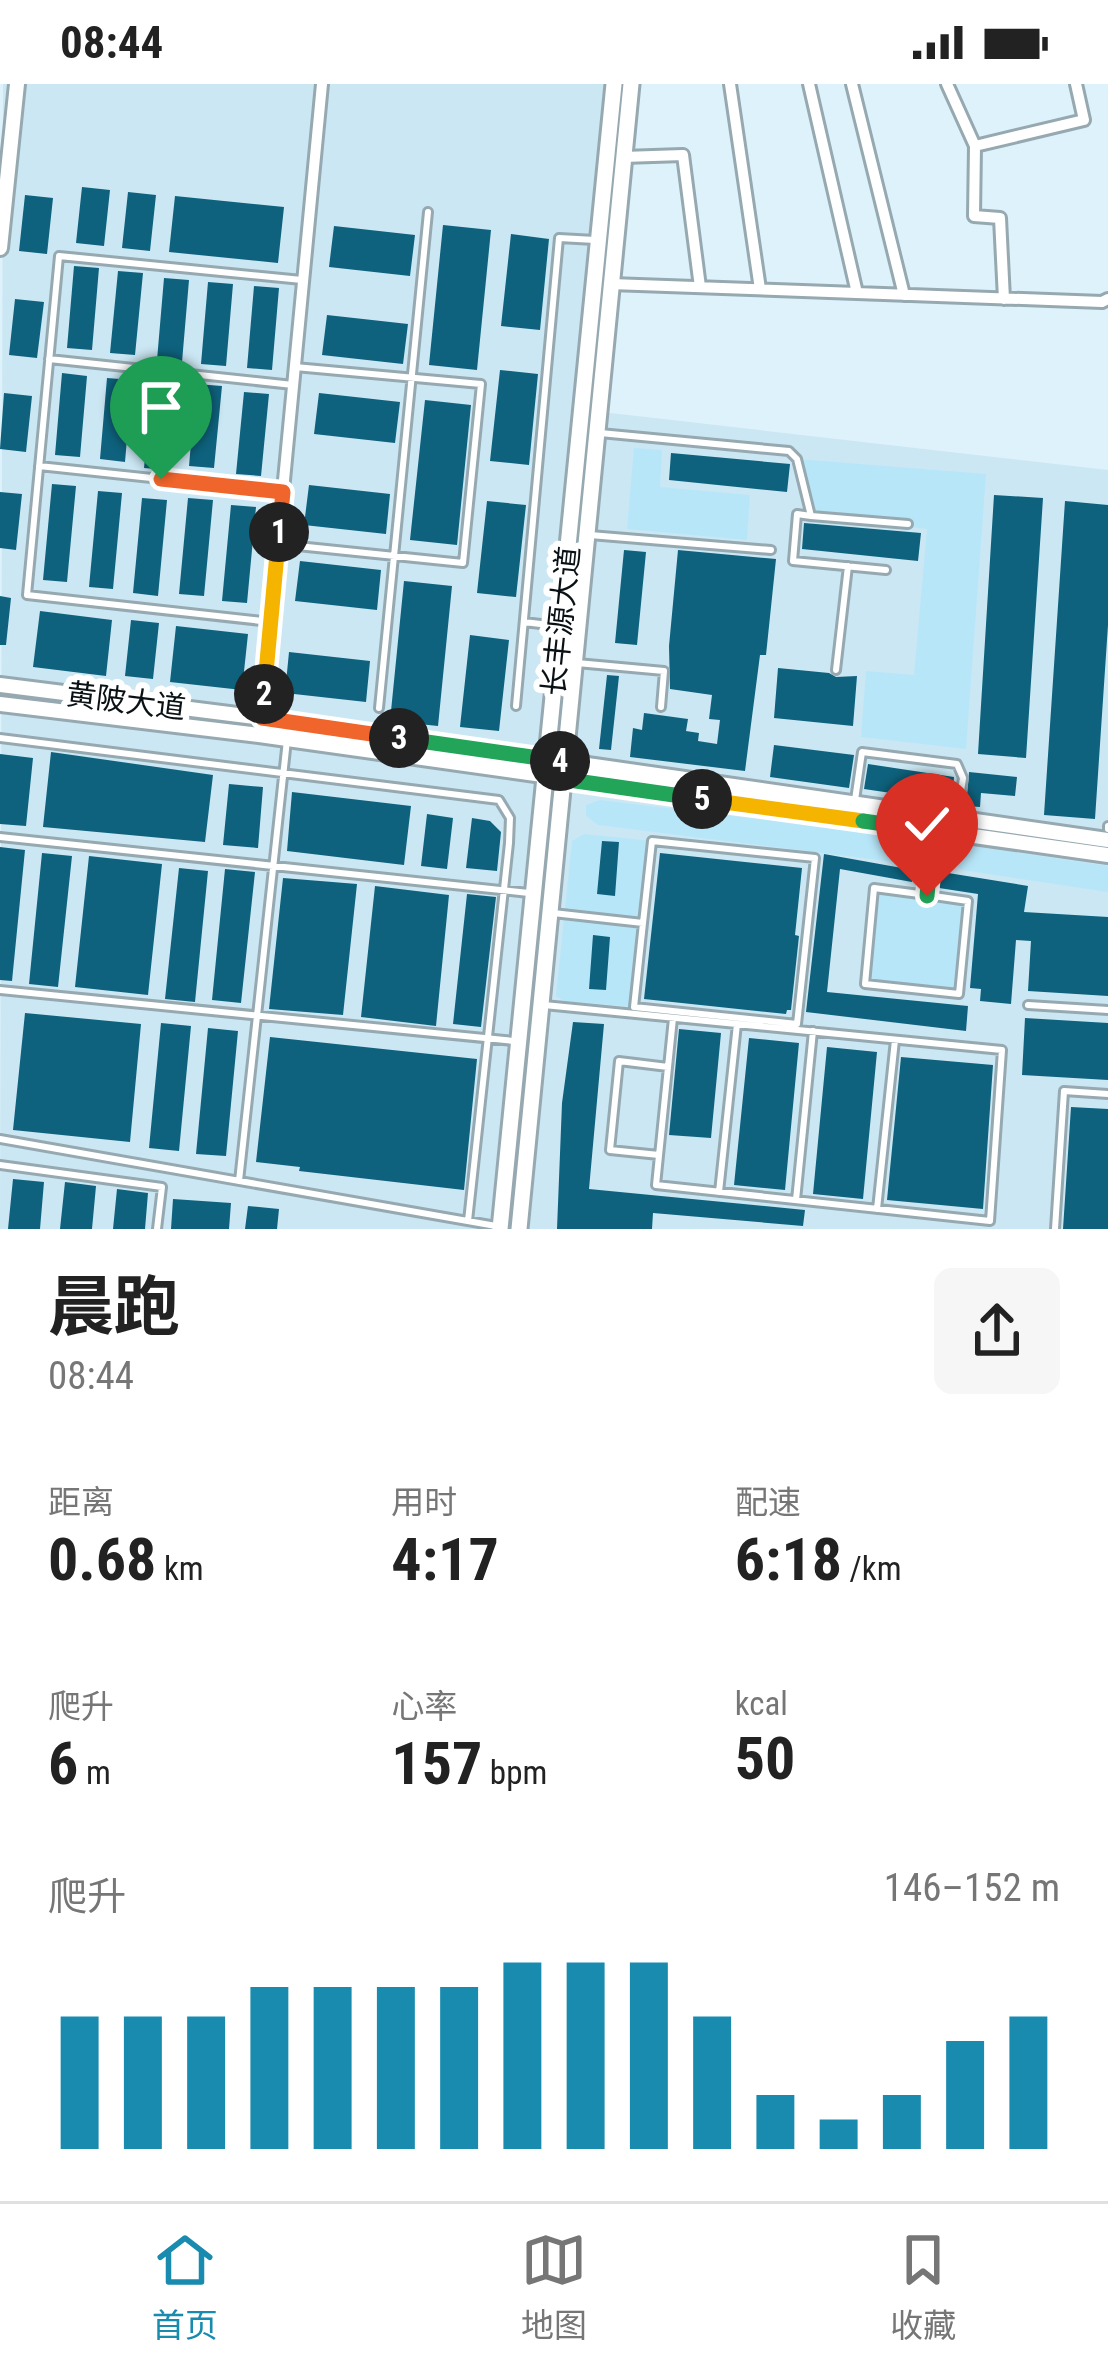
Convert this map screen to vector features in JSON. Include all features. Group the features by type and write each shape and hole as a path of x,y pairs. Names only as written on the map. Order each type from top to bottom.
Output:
{"main road":[{"name":"长丰源大道","path":"519,1229 549,913 561,626 614,84"},
{"name":"长丰源大道","path":"500,1228 532,894 573,663 631,84"}],"street":[{"path":"0,248 16,84"},
{"path":"259,736 322,84"},
{"path":"730,84 760,290"},
{"path":"809,84 857,293"},
{"path":"852,84 904,295"},
{"path":"946,84 975,146 974,216 1000,218 1004,298"},
{"path":"975,146 1084,120 1076,84"},
{"path":"623,157 683,155 700,287"},
{"path":"611,284 1108,299"},
{"name":"黄陂大道","path":"0,685 262,718 933,831 1108,855"},
{"name":"黄陂大道","path":"0,704 854,804 1108,840"}],"lane":[{"path":"379,707 428,212"},
{"path":"516,706 559,238 599,241"},
{"path":"271,622 27,595 49,359 59,256 303,280"},
{"path":"49,359 293,385"},
{"path":"278,544 463,563 481,384 295,367"},
{"path":"596,433 789,451 797,459 811,516"},
{"path":"39,466 283,492"},
{"path":"886,570 794,561 797,514 908,524"},
{"path":"586,535 771,550"},
{"path":"836,670 848,566"},
{"path":"524,622 561,626"},
{"path":"573,663 664,670 661,707"},
{"path":"0,738 499,800 511,818 468,1222"},
{"path":"239,1181 287,740"},
{"path":"854,804 862,752 957,764 963,778 959,804"},
{"path":"927,896 933,831"},
{"path":"0,838 532,894"},
{"path":"652,841 815,858 797,1024 634,1007 643,923 652,841"},
{"path":"874,888 927,896 968,901 959,994 865,984 874,888"},
{"path":"549,913 643,923"},
{"path":"0,990 518,1042"},
{"path":"540,1005 1002,1050 990,1220 656,1185 673,1018"},
{"path":"1028,1006 1108,1010"},
{"path":"719,1192 737,1024"},
{"path":"796,1200 813,1031"},
{"path":"878,1209 895,1040"},
{"path":"659,1155 610,1150 619,1061 668,1066"},
{"path":"1054,1229 1064,1091 1108,1094"},
{"path":"0,1139 500,1228"},
{"path":"0,1165 162,1187 157,1229"}],"shaded area":[{"path":"3,84 614,84 584,410 1108,470 1108,1229 0,1229"},
{"path":"634,448 662,450 660,487 750,495 747,540 627,529"},
{"path":"797,459 986,474 966,749 861,737 866,671 914,675 927,529 811,516"},
{"path":"600,800 922,841 918,861 911,864 598,825 586,816 586,805"},
{"path":"584,834 652,841 634,1007 564,1001 556,996 572,841"},
{"path":"966,845 1108,866 1108,892 962,870 955,863 958,849"},
{"path":"874,888 968,901 959,994 865,984"}],"building":[{"path":"82,187 110,190 104,246 76,243"},
{"path":"128,192 156,195 150,251 122,248"},
{"path":"25,195 53,198 47,254 19,251"},
{"path":"175,196 284,207 278,263 169,252"},
{"path":"443,225 491,230 477,370 429,365"},
{"path":"334,226 415,235 410,276 329,267"},
{"path":"511,234 549,239 540,330 501,326"},
{"path":"74,266 99,268 92,350 67,348"},
{"path":"118,271 143,273 135,355 110,353"},
{"path":"164,278 189,280 182,362 157,360"},
{"path":"208,282 233,284 226,366 201,364"},
{"path":"254,286 279,288 272,370 247,368"},
{"path":"15,299 44,302 37,358 9,355"},
{"path":"327,315 408,324 403,364 322,355"},
{"path":"500,370 538,374 529,465 490,461"},
{"path":"62,373 87,376 80,457 55,455"},
{"path":"107,378 132,380 125,462 100,459"},
{"path":"196,384 222,386 214,468 189,466"},
{"path":"152,386 177,388 169,470 144,468"},
{"path":"244,392 269,394 261,476 236,474"},
{"path":"4,393 32,396 26,452 0,449"},
{"path":"319,393 400,402 395,443 314,434"},
{"path":"425,400 471,405 457,545 410,540"},
{"path":"671,453 790,464 787,492 669,480"},
{"path":"52,484 76,486 67,582 43,580"},
{"path":"309,485 390,494 386,534 304,525"},
{"path":"98,491 122,493 113,589 89,587"},
{"path":"0,492 22,494 16,550 0,548"},
{"path":"994,495 1043,498 1026,758 978,754"},
{"path":"142,498 167,500 158,596 133,593"},
{"path":"188,498 213,500 204,596 179,594"},
{"path":"487,501 526,505 516,597 477,593"},
{"path":"1065,501 1108,505 1108,625 1095,819 1044,815"},
{"path":"231,505 256,507 247,603 222,601"},
{"path":"804,523 921,533 918,561 802,549"},
{"path":"624,550 646,552 637,645 615,643"},
{"path":"678,550 776,559 766,655 760,655 745,771 630,757 633,728 642,730 644,713 688,719 686,731 699,733 698,741 717,744 720,720 709,719 712,695 670,689"},
{"path":"300,561 381,570 377,610 295,601"},
{"path":"404,581 452,586 438,726 390,721"},
{"path":"0,596 11,598 6,645 0,645"},
{"path":"40,611 112,620 106,676 33,667"},
{"path":"131,620 159,623 153,679 125,676"},
{"path":"176,626 248,634 242,690 170,682"},
{"path":"470,635 509,640 499,731 460,727"},
{"path":"289,652 370,661 366,702 285,693"},
{"path":"778,668 857,676 853,726 774,718"},
{"path":"607,675 619,676 611,750 599,749"},
{"path":"774,745 854,755 849,788 770,777"},
{"path":"51,752 213,775 205,842 43,827"},
{"path":"0,754 33,758 26,826 0,824"},
{"path":"868,764 954,777 952,802 864,789"},
{"path":"969,772 1017,777 1015,796 981,793 980,807 966,806"},
{"path":"229,784 263,787 258,848 223,845"},
{"path":"292,792 411,806 404,865 287,851"},
{"path":"427,814 453,818 447,869 421,866"},
{"path":"472,818 490,821 501,832 497,871 466,868"},
{"path":"602,841 619,842 615,896 597,894"},
{"path":"0,847 25,850 12,981 0,980"},
{"path":"42,853 72,856 58,987 29,984"},
{"path":"660,853 802,868 791,1010 786,1014 644,999"},
{"path":"824,854 913,870 912,882 840,869 827,992 968,1006 966,1031 806,1012"},
{"path":"89,856 162,864 148,995 75,987"},
{"path":"179,868 208,871 195,1002 165,999"},
{"path":"225,869 255,872 241,1003 212,1000"},
{"path":"942,872 1028,886 1024,912 1108,917 1108,996 1028,991 1031,941 1016,940 1011,1004 980,1001 981,989 970,988 978,894 939,888"},
{"path":"283,878 357,884 343,1015 269,1009"},
{"path":"375,886 449,895 436,1026 361,1017"},
{"path":"467,894 496,897 481,1027 453,1024"},
{"path":"593,935 610,937 606,990 589,989"},
{"path":"25,1013 141,1024 130,1142 13,1130"},
{"path":"1025,1018 1108,1023 1108,1080 1022,1075"},
{"path":"573,1022 604,1024 589,1189 805,1210 803,1226 653,1213 652,1229 557,1229 562,1103"},
{"path":"161,1023 191,1026 179,1151 149,1148"},
{"path":"208,1028 238,1031 226,1156 196,1154"},
{"path":"679,1029 721,1033 711,1138 669,1135"},
{"path":"270,1037 477,1059 464,1190 256,1162"},
{"path":"749,1038 799,1043 785,1190 734,1185"},
{"path":"827,1047 877,1052 863,1199 813,1194"},
{"path":"901,1057 993,1065 983,1209 887,1200"},
{"path":"1071,1107 1108,1109 1108,1229 1063,1229"},
{"path":"13,1179 44,1182 40,1229 8,1229"},
{"path":"65,1182 96,1186 92,1229 60,1229"},
{"path":"117,1189 148,1193 145,1229 113,1229"},
{"path":"173,1199 231,1203 229,1229 171,1229"},
{"path":"248,1206 279,1209 277,1229 245,1229"}],"route":[{"path":"161,479 283,492 262,718 563,762 562,779 933,831 927,896"}]}
